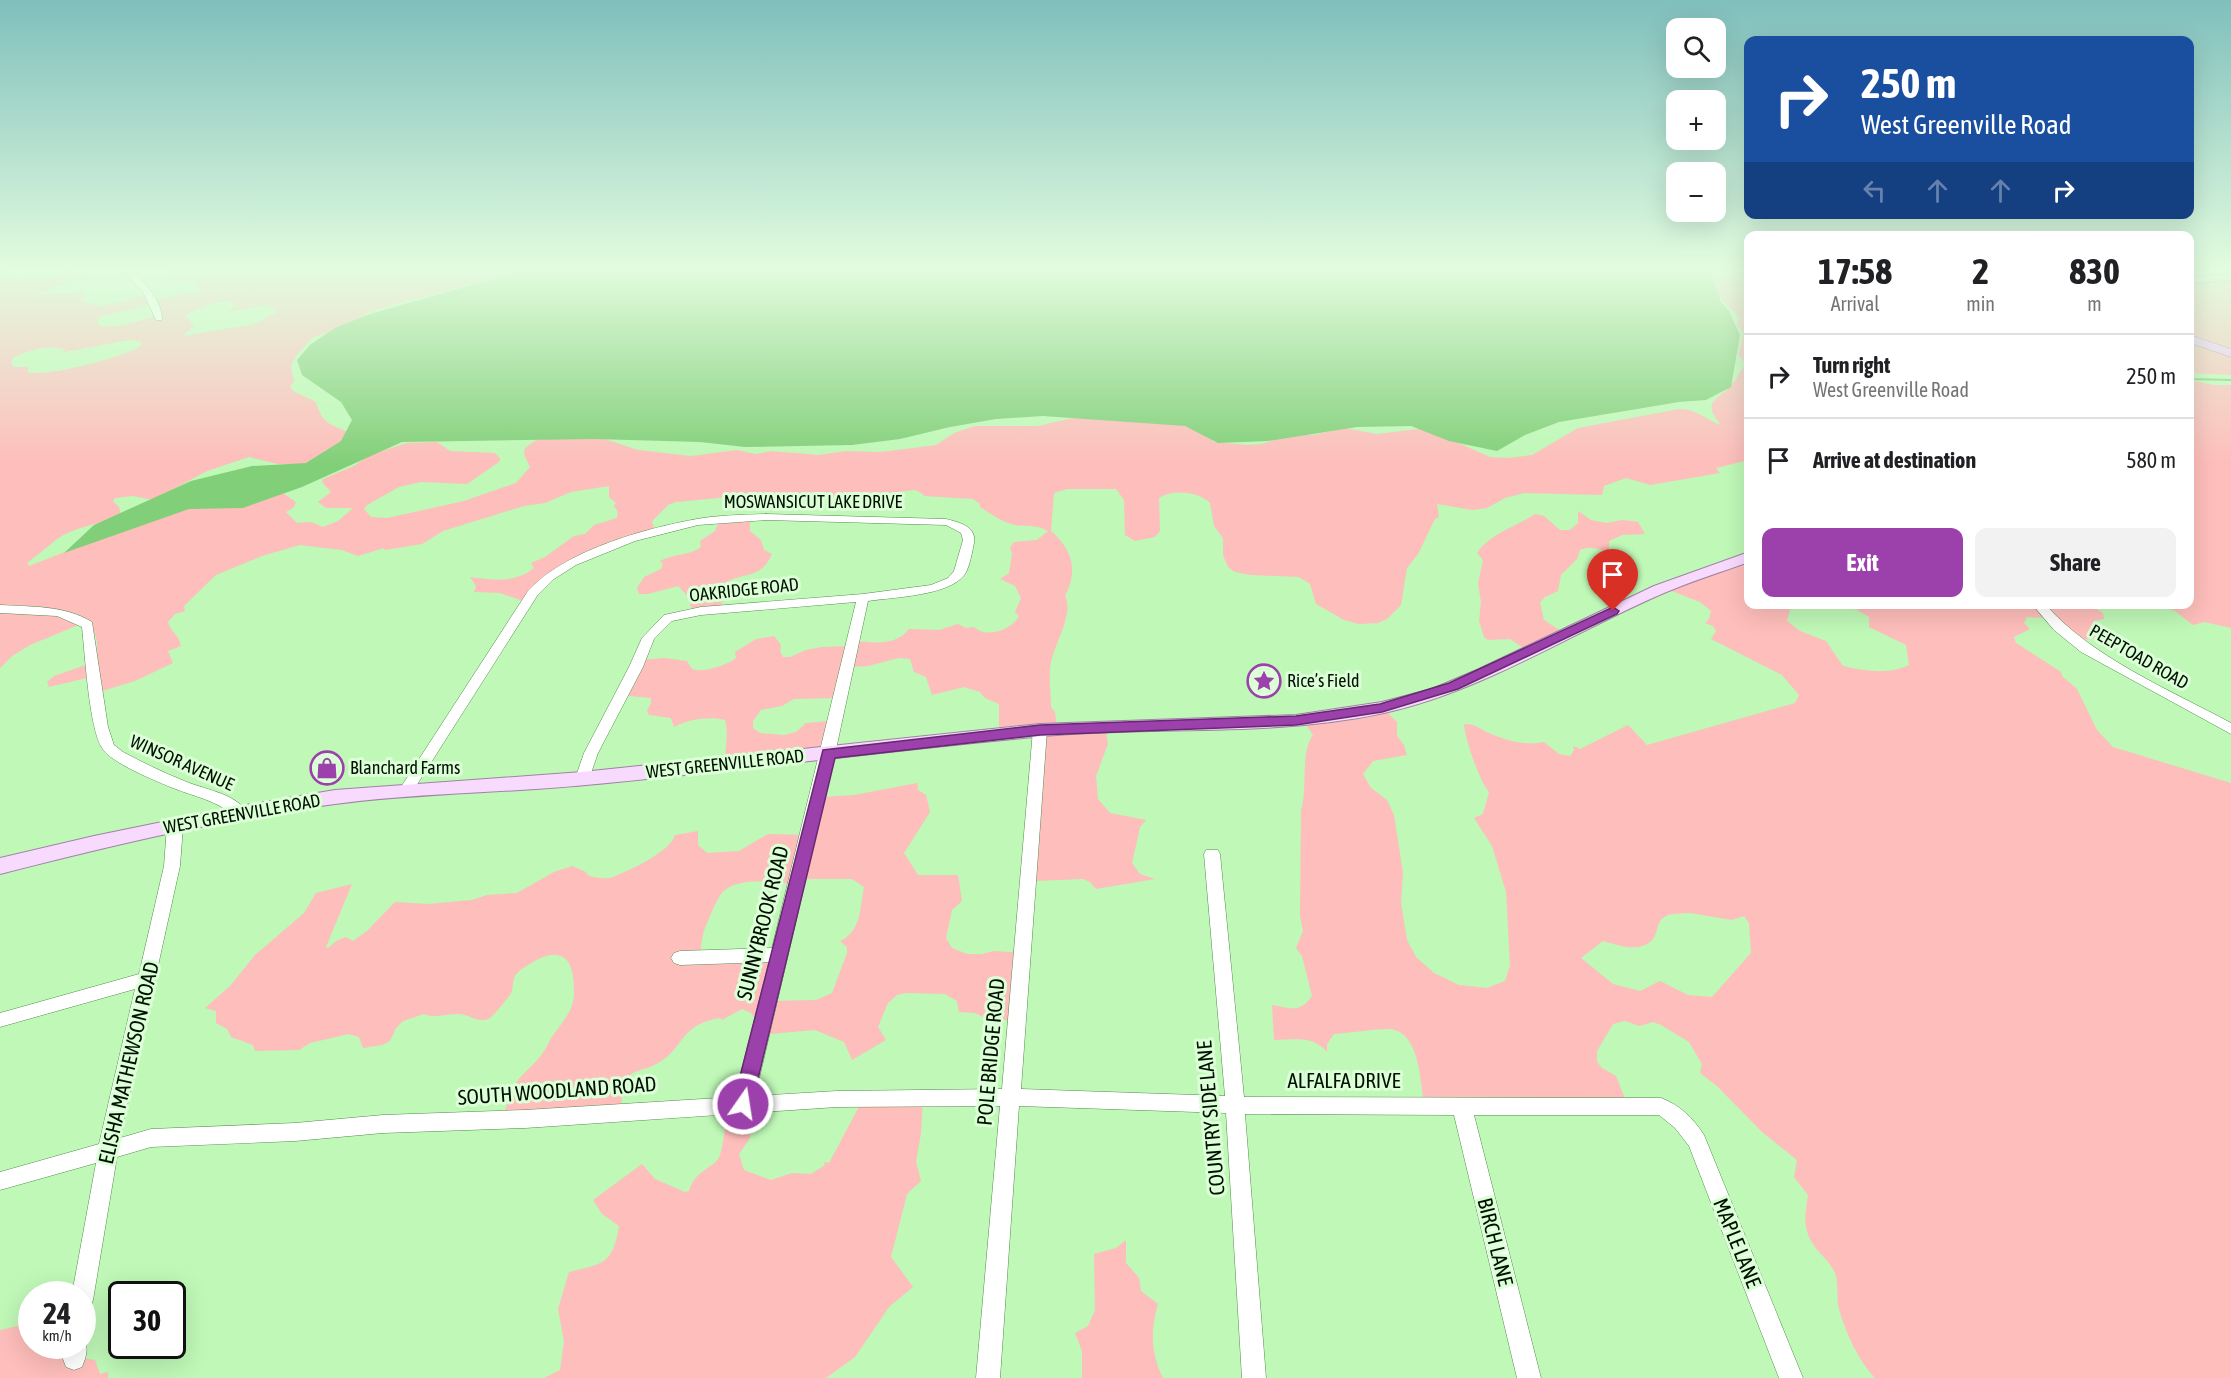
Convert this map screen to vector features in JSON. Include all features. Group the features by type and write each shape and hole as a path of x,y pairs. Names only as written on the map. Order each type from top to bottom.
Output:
{"highway":[{"path":"2194,340 2231,353"}],"main road":[{"name":"WEST GREENVILLE ROAD","path":"0,866 175,826 335,798 406,790 582,779 1040,730 1296,721 1382,708 1438,693 1485,673 1660,589 1744,559"}],"street":[{"name":"MOSWANSICUT LAKE DRIVE","path":"406,790 532,594 550,576 601,551 661,530 698,522 731,519 916,520 946,522 958,525 966,531 969,540 965,559 960,572 952,581 933,588 864,598"},
{"path":"828,754 864,598"},
{"name":"OAKRIDGE ROAD","path":"582,779 591,753 636,667 648,638 668,618 743,606 864,598"},
{"name":"WINSOR AVENUE","path":"0,609 64,614 79,618 88,625 101,727 108,747 118,755 158,775 228,802 240,813"},
{"name":"PEEPTOAD ROAD","path":"2042,609 2058,627 2086,649 2231,729"},
{"name":"POLE BRIDGE ROAD","path":"988,1378 1040,730"},
{"name":"SUNNYBROOK ROAD","path":"743,1104 777,955 828,754"},
{"name":"ELISHA MATHEWSON ROAD","path":"85,1281 108,1149 172,866 175,826"},
{"name":"COUNTRY SIDE LANE","path":"1212,854 1235,1105 1254,1378"},
{"path":"680,957 777,955"},
{"path":"0,1020 147,979"},
{"name":"SOUTH WOODLAND ROAD","path":"0,1181 151,1138 295,1132 383,1124 536,1118 743,1104 931,1096 1010,1096"},
{"name":"ALFALFA DRIVE","path":"1010,1096 1235,1105 1661,1107 1675,1114"},
{"name":"BIRCH LANE","path":"1462,1106 1529,1378"},
{"name":"MAPLE LANE","path":"1675,1114 1687,1124 1697,1141 1791,1378"}],"shaded area":[{"path":"0,334 322,334 313,337 295,357 291,367 294,381 290,387 295,392 316,402 322,416 333,426 353,434 313,460 302,464 278,464 249,457 207,471 153,500 133,496 115,498 113,501 119,507 122,519 71,531 27,563 29,566 160,515 242,498 283,493 296,502 293,508 286,512 297,523 311,522 323,527 338,521 353,508 326,508 318,502 331,492 322,482 323,479 354,466 370,455 407,443 437,442 450,451 495,453 500,458 499,462 467,484 421,482 399,487 367,505 364,509 371,517 387,518 464,501 516,483 530,467 524,454 525,448 539,438 593,435 638,450 691,456 737,450 756,454 771,451 819,455 846,451 881,452 936,445 954,433 975,426 1038,426 1086,415 1145,416 1200,430 1214,442 1248,445 1262,444 1289,435 1313,435 1345,428 1377,434 1425,428 1490,457 1508,458 1532,455 1578,428 1679,409 1695,412 1721,425 1712,411 1713,402 1734,382 1744,368 1744,461 1716,468 1720,473 1650,485 1626,478 1604,486 1602,495 1524,493 1505,498 1487,508 1473,510 1437,504 1439,517 1435,519 1418,554 1407,568 1401,605 1387,619 1378,623 1359,624 1344,620 1316,604 1310,584 1299,577 1250,575 1235,572 1228,567 1223,555 1223,538 1214,526 1210,503 1200,496 1178,492 1159,498 1160,531 1155,537 1135,541 1125,535 1124,500 1116,489 1067,489 1054,493 1051,531 1069,553 1072,569 1065,596 1067,612 1065,622 1051,661 1051,707 1055,712 1057,729 1105,727 1108,744 1096,776 1098,799 1110,813 1146,820 1140,827 1132,863 1140,874 1155,879 1096,889 1090,882 1083,879 1034,881 1039,732 999,733 999,704 985,698 980,692 964,687 932,695 926,677 914,672 910,659 899,658 868,666 848,667 835,698 794,699 782,706 761,710 753,721 753,728 760,733 784,735 796,732 806,723 830,721 828,747 725,763 727,736 725,720 699,719 674,727 671,718 649,715 647,711 651,698 619,695 638,660 664,658 687,661 690,667 697,670 709,669 733,660 736,658 735,652 756,639 774,636 781,645 780,651 783,657 790,657 806,650 848,646 853,641 891,641 909,629 939,630 958,624 985,632 1005,629 1019,616 1015,612 1021,598 1015,586 1000,579 1009,573 1012,554 1010,548 1014,542 1037,540 1048,531 1006,522 980,507 980,504 973,499 924,496 915,490 870,495 843,494 828,498 818,495 728,497 676,502 668,505 652,521 655,531 572,563 526,602 500,593 474,592 476,586 470,577 503,580 519,577 534,568 531,563 545,557 574,536 585,534 594,525 617,518 618,512 614,506 616,503 609,497 609,486 571,492 545,503 524,506 443,531 422,544 385,550 384,548 358,556 342,550 300,545 262,556 216,575 184,606 185,611 175,614 168,622 181,646 168,651 173,663 135,681 102,691 99,675 49,687 47,682 54,676 97,661 97,641 91,622 88,621 30,645 12,656 0,668","holes":["129,340 140,341 142,345 121,355 68,369 37,373 28,372 28,367 14,367 11,363 14,357 39,349 53,347 66,350 59,353"]},
{"path":"326,334 1740,335 1731,387 1706,400 1679,402 1559,422 1525,435 1497,451 1449,441 1411,426 1357,427 1268,441 1218,443 1185,426 1043,416 996,419 900,439 852,445 745,447 700,442 594,439 402,442 302,487 243,508 189,509 64,553 94,525 191,481 252,466 306,463 341,441 352,420 341,402 302,375 297,360 311,344"},
{"path":"1744,334 1744,362 1738,354"},
{"path":"2194,334 2231,334 2231,375 2194,373"},
{"path":"2194,381 2214,385 2231,385 2231,628 2204,622 2193,625 2169,609 2194,609"},
{"path":"1578,511 1591,520 1607,523 1622,520 1638,522 1645,534 1622,535 1609,541 1609,552 1591,548 1580,550 1577,559 1561,575 1558,591 1540,602 1544,620 1564,633 1528,651 1510,639 1488,640 1484,637 1479,621 1481,602 1478,583 1483,560 1477,553 1496,535 1535,514 1544,516 1560,530 1570,530 1578,523"},
{"path":"750,519 750,531 761,540 764,550 772,554 763,568 726,582 721,609 692,612 689,597 678,586 648,594 639,594 637,588 644,577 661,569 663,564 660,561 701,547 700,541 715,531 719,521"},
{"path":"1744,558 1744,609 1790,609 1787,621 1800,631 1826,641 1843,666 1877,671 1893,670 1909,665 1906,645 1869,627 1869,617 1856,609 2096,609 2103,613 2104,619 2093,621 2101,638 2078,640 2051,618 2027,617 2024,623 2030,629 2014,637 2016,643 2061,672 2062,676 2077,689 2097,730 2113,747 2231,783 2231,1378 1875,1378 1858,1355 1845,1328 1838,1305 1835,1273 1808,1234 1805,1215 1808,1195 1794,1177 1797,1160 1762,1132 1717,1086 1700,1073 1702,1064 1689,1042 1653,1022 1639,1026 1625,1021 1613,1024 1597,1051 1597,1062 1602,1068 1616,1076 1628,1106 1424,1103 1417,1058 1407,1038 1399,1032 1382,1029 1334,1034 1327,1044 1327,1052 1316,1043 1309,1041 1274,1040 1272,1005 1299,1008 1312,996 1302,956 1296,948 1303,931 1300,916 1301,810 1305,761 1313,735 1303,720 1383,708 1397,722 1397,736 1404,745 1407,755 1373,761 1363,774 1371,788 1387,800 1394,815 1403,873 1401,902 1407,940 1416,957 1434,973 1459,985 1487,988 1505,981 1510,965 1506,892 1492,846 1474,818 1483,814 1489,792 1473,759 1464,724 1475,726 1510,741 1544,742 1559,754 1570,756 1574,750 1573,746 1580,749 1628,725 1647,745 1795,703 1799,695 1782,675 1711,639 1716,631 1713,626 1705,623 1711,611 1700,602 1664,588","holes":["1690,913 1732,920 1744,916 1749,923 1751,953 1712,997 1688,995 1660,981 1640,991 1613,984 1581,958 1603,941 1629,947 1648,944 1655,937 1661,920 1669,915"]},
{"path":"917,783 918,790 926,795 930,812 904,853 918,875 958,875 962,901 952,910 946,938 952,948 967,954 994,951 1026,953 1017,1021 985,1018 975,1013 959,1012 957,1001 945,994 906,993 897,995 888,1003 878,1027 886,1040 852,1060 844,1042 815,1030 770,1034 751,1013 742,1009 722,1020 720,1018 706,1021 696,1026 664,1059 631,1074 623,1087 621,1112 502,1119 514,1085 544,1052 571,1009 574,997 573,976 566,959 560,956 543,957 518,972 514,977 510,995 486,1020 460,1014 432,1016 424,1014 403,1021 396,1028 390,1041 382,1045 363,1048 359,1037 349,1034 310,1043 299,1050 255,1051 253,1045 231,1037 227,1029 216,1023 216,1011 205,1008 230,986 255,955 304,913 316,893 352,884 326,947 328,948 336,941 346,937 353,941 367,931 395,902 428,904 517,893 554,872 572,866 586,872 589,876 610,878 657,854 671,842 675,835 698,831 698,845 707,853 739,851 768,834 814,835 823,797 854,795","holes":["804,879 852,879 864,887 860,911 852,932 840,941 847,947 847,953 832,993 816,1000 771,1001 775,958 698,960 708,920 721,894 728,888 737,884 758,881 798,885"]},
{"path":"863,1099 923,1099 916,1162 921,1181 907,1194 891,1257 913,1287 889,1307 855,1357 826,1378 544,1378 560,1370 564,1341 558,1309 569,1272 590,1267 604,1260 610,1255 617,1239 619,1226 602,1214 593,1200 642,1164 655,1179 685,1192 689,1191 700,1173 714,1163 720,1155 728,1107 754,1107 750,1138 739,1154 744,1170 771,1180 792,1173 811,1174 825,1165 824,1162 829,1163"},
{"path":"1126,1240 1126,1263 1139,1278 1141,1291 1158,1304 1153,1342 1156,1360 1163,1378 1082,1378 1082,1351 1075,1333 1088,1326 1095,1310 1094,1254 1116,1248"},
{"path":"17,1326 18,1359 95,1360 100,1374 108,1372 108,1378 0,1378 0,1330"}],"waterway":[{"path":"2194,379 2231,380"}],"place":[{"name":"Rice’s Field","path":"1264,681"},
{"name":"Blanchard Farms","path":"327,768"}],"route":[{"path":"743,1104 777,955 828,754 1040,730 1296,721 1382,708 1438,693 1485,673 1613,611"}]}
